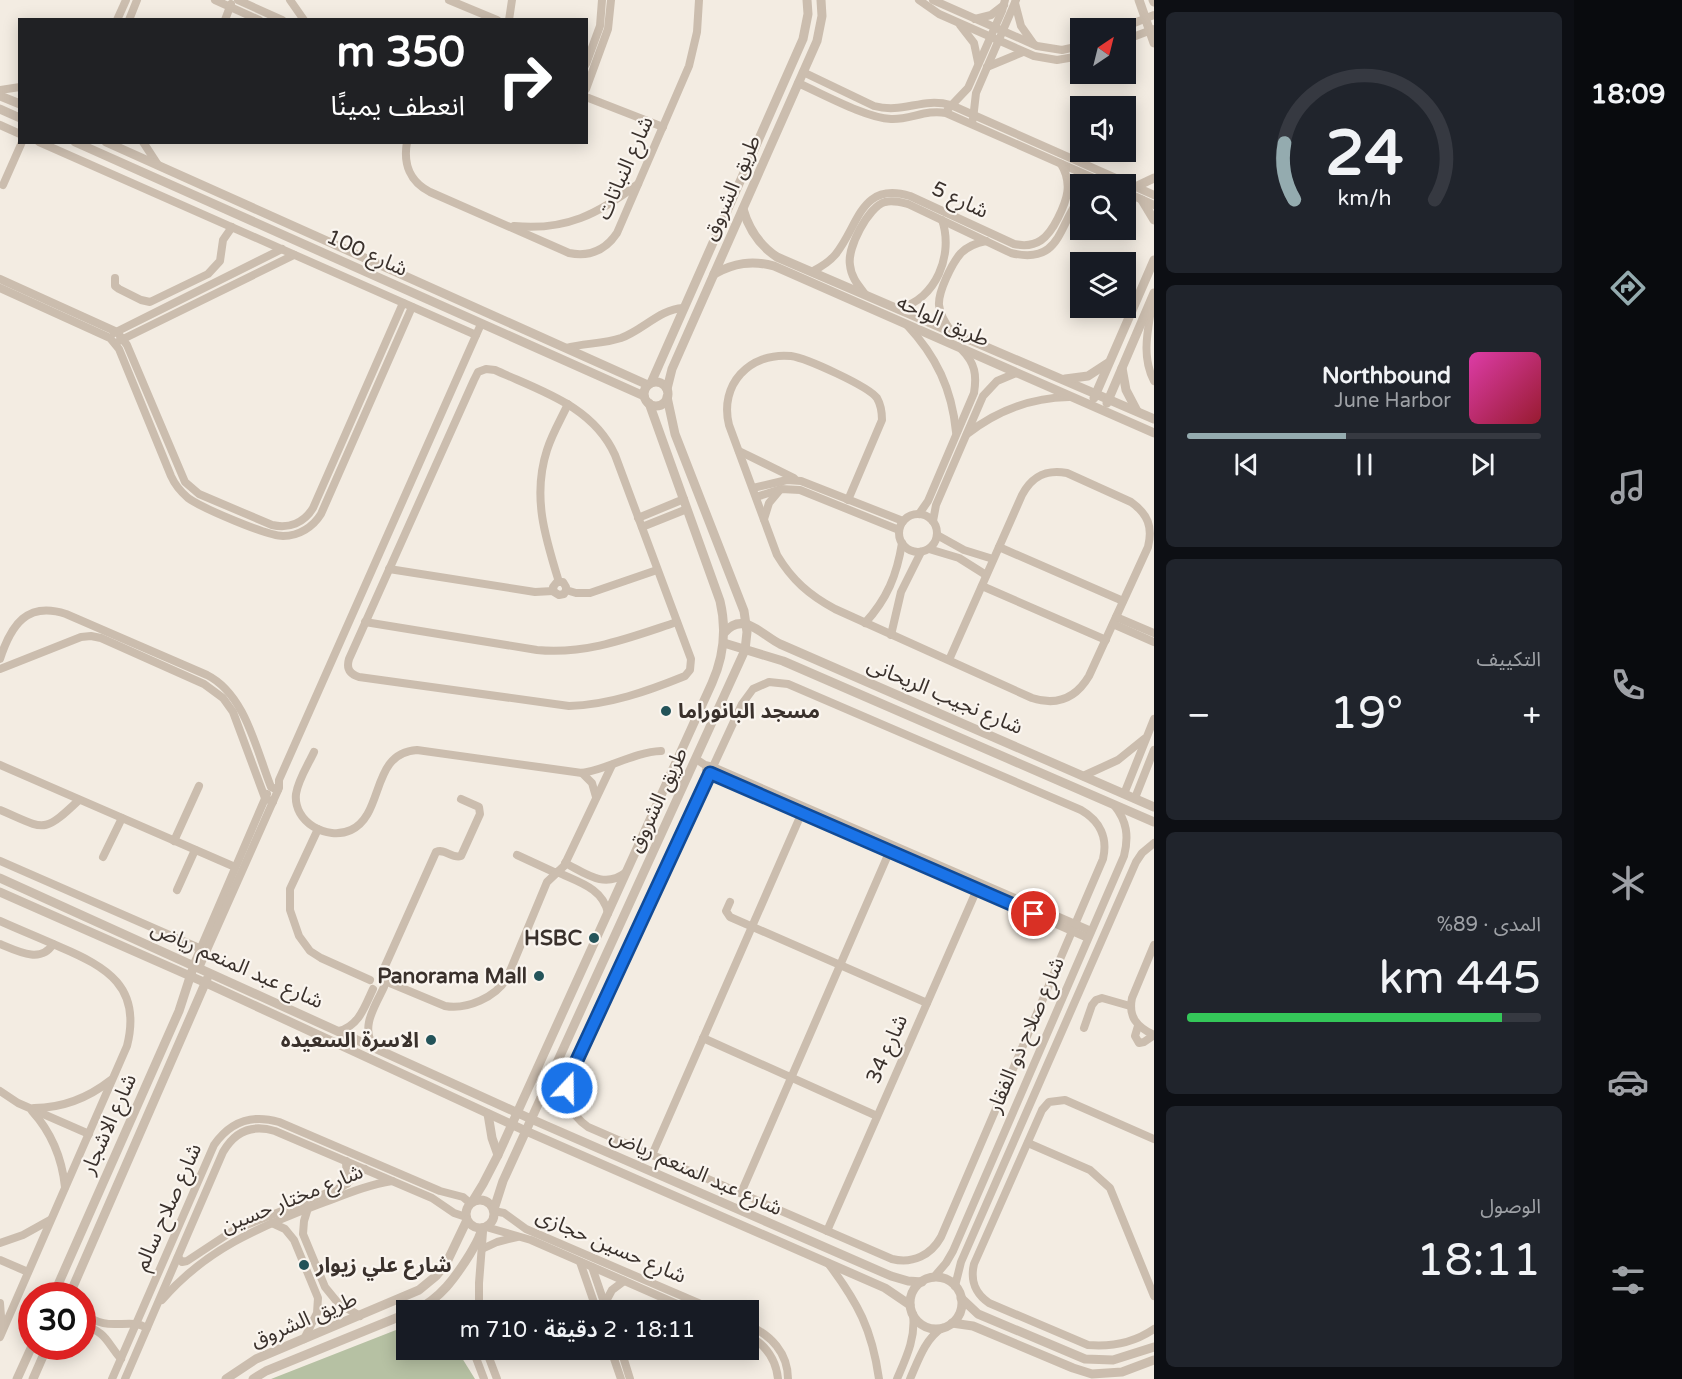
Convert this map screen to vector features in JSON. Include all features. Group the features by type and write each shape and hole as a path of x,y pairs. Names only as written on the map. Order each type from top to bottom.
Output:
{"street":[{"path":"118,18 126,0"},
{"path":"130,18 137,0"},
{"path":"214,0 234,2 277,18"},
{"path":"290,0 303,18"},
{"path":"449,0 492,18"},
{"path":"509,18 512,0"},
{"path":"588,59 597,38 602,0"},
{"path":"588,84 608,29 611,0"},
{"name":"شارع النباتات","path":"407,144 406,163 409,172 419,185 430,192 569,253 585,255 593,253 607,246 617,233 663,127 692,57 697,32 699,0"},
{"name":"طريق الشروق","path":"650,384 803,39 807,20 807,0"},
{"name":"طريق الشروق","path":"494,1210 503,1181 745,650 744,611 675,434 667,393 669,375 803,72 820,29 821,0"},
{"path":"919,0 932,10 1023,52 1046,59 1070,58"},
{"path":"933,0 1036,46 1062,50 1070,48"},
{"path":"1139,0 1150,17 1154,43"},
{"path":"999,29 1016,1"},
{"path":"1016,1 1021,26 1036,46"},
{"path":"226,18 234,2"},
{"path":"234,2 256,18"},
{"path":"975,18 991,15 1005,2"},
{"path":"973,120 976,93 987,67 1005,2"},
{"path":"1136,22 1150,17"},
{"path":"954,21 969,34 978,53 979,63"},
{"path":"1136,35 1152,29"},
{"path":"946,113 968,87 979,63 995,39"},
{"path":"987,67 1023,52"},
{"path":"803,72 885,109 908,108 926,102 951,105 973,120 1084,174"},
{"path":"798,83 879,118 899,119 932,111 973,120 1104,174"},
{"path":"0,90 18,87"},
{"path":"0,96 18,103"},
{"path":"588,98 663,127"},
{"path":"0,109 18,115"},
{"path":"0,125 18,133"},
{"path":"3,185 21,144"},
{"path":"44,144 476,334"},
{"name":"شارع 100","path":"80,144 647,400"},
{"name":"شارع 100","path":"110,144 650,384"},
{"path":"144,144 159,166"},
{"path":"118,161 123,150"},
{"path":"1061,164 1068,179 1068,189"},
{"path":"1136,182 1154,178"},
{"path":"507,225 543,227 576,220 608,206 639,183"},
{"path":"1136,187 1154,195"},
{"name":"شارع 5","path":"813,271 828,262 840,249 865,204 887,193 899,193 935,212 1023,246 1032,245 1048,236 1066,203 1068,189"},
{"path":"1136,197 1154,205"},
{"path":"1142,200 1154,220"},
{"name":"شارع 5","path":"850,253 866,219 873,209 884,202 896,201 935,212 942,220 1002,249 1020,255 1038,254 1046,250 1059,238 1070,217"},
{"name":"طريق الواحه","path":"743,209 746,221 759,242 768,251 1154,419"},
{"path":"898,308 918,302 932,287 947,247 942,220"},
{"path":"116,279 117,288 144,301 153,302 212,272 222,257 223,240 232,227"},
{"path":"951,331 941,313 939,302 941,291 960,254 967,248 986,241"},
{"path":"1002,249 1006,241"},
{"path":"115,343 282,249"},
{"path":"840,249 850,253 849,264 852,275 865,294"},
{"path":"108,337 171,306 294,255"},
{"path":"1091,405 1154,260"},
{"path":"784,271 788,261"},
{"name":"طريق الواحه","path":"714,274 729,266 746,262 763,264 784,271 1154,433"},
{"path":"0,279 108,337 115,343 171,476 179,489 194,502 272,535 283,536 295,535 310,527 318,519 412,307"},
{"path":"198,279 205,292"},
{"path":"0,288 30,297 117,332 123,339 185,482 199,494 272,525 291,526 311,512 403,303"},
{"path":"1104,411 1154,294"},
{"path":"1154,294 1145,345 1146,360 1154,381"},
{"path":"167,295 171,306"},
{"path":"883,315 888,304"},
{"path":"566,348 619,338 648,325 666,312 683,308"},
{"path":"196,967 235,867 279,780 481,324"},
{"path":"906,324 920,339 942,374 954,412 955,435"},
{"path":"919,514 928,501 974,393 976,381 972,363 964,350 971,339"},
{"path":"848,500 879,430 882,410 878,400 871,392 792,356 770,358 749,367 738,377 728,394 726,413 777,555 801,587 817,600 865,623 1043,702 1054,702 1075,693 1083,685 1148,547 1151,537 1147,517 1131,502 1066,473 1045,472 1035,477 1027,485 949,660"},
{"path":"1063,379 1088,376 1109,362"},
{"path":"1122,367 1126,390 1137,411"},
{"path":"486,369 495,370 568,404 590,419 608,440 615,455 677,622 691,663 690,670 685,676 627,697 589,705 569,706 356,676 348,669 348,663 478,372 486,369"},
{"path":"891,635 901,591 925,550 937,536 933,521 936,505 983,396 989,388 1006,376 1016,373"},
{"path":"658,382 667,393 660,405 647,400 645,390 650,384 658,382"},
{"path":"965,438 989,418 1015,406 1053,397 1072,397"},
{"name":"طريق الشروق","path":"471,1203 512,1125 718,671 724,638 720,601 647,400"},
{"path":"559,582 542,522 540,485 547,449 568,404"},
{"path":"358,408 366,411"},
{"path":"955,435 965,438"},
{"path":"739,451 801,481 903,521"},
{"path":"755,492 787,480 801,481"},
{"path":"755,492 781,489 800,490 899,530"},
{"path":"764,521 769,503 781,489"},
{"path":"638,518 684,499"},
{"path":"642,527 687,509"},
{"path":"865,623 877,610 895,579 902,543 899,530 903,521 907,517 919,514 933,521"},
{"path":"937,536 964,550 993,559"},
{"path":"902,543 910,550 925,550 960,558 986,575"},
{"path":"999,547 1123,601"},
{"path":"389,569 535,592 554,591 561,595 566,591 590,593 657,570"},
{"path":"559,582 564,583 566,591"},
{"path":"554,591 554,585 559,582"},
{"path":"982,586 1106,640"},
{"path":"0,659 7,637 24,616 38,611 60,612 204,684 223,698 233,712 269,800 203,950"},
{"path":"1114,621 1154,633"},
{"path":"1114,621 1154,642"},
{"path":"366,622 537,650 560,651 583,650 606,645 677,622"},
{"path":"724,638 734,625 746,624"},
{"name":"شارع نجيب الريحانى","path":"746,624 773,641 1154,807"},
{"path":"0,669 86,636 96,636 114,639 207,675 230,691 240,708 275,788"},
{"name":"شارع نجيب الريحانى","path":"724,638 745,650 768,655 799,667 1154,822"},
{"path":"799,667 803,654"},
{"path":"782,682 1093,818 1101,830 1105,844 1103,859 1074,928 938,1242 929,1252 918,1258 898,1260 652,1155 581,1122 568,1103 567,1088 571,1073 711,770 748,693 763,683 782,682"},
{"path":"895,709 900,696"},
{"path":"1124,794 1154,720"},
{"path":"1083,776 1118,760 1148,736"},
{"path":"314,752 298,785 296,797 298,808 304,819 318,829 339,833 350,830 366,816 387,766 395,757 411,750 582,773 646,753 661,751"},
{"path":"1135,798 1154,750"},
{"path":"679,756 1090,934"},
{"path":"0,765 235,867"},
{"path":"370,980 376,975 383,981 449,1007 462,1006 491,996 507,978 547,882 565,863 612,765"},
{"path":"582,773 592,783 596,797"},
{"path":"174,841 199,786"},
{"path":"375,1048 369,1040 367,1027 383,981 436,852 440,850 460,857 480,814 480,809 461,799"},
{"path":"0,810 44,826 54,823 79,800"},
{"name":"شارع صلاح ذو الفقار","path":"934,1277 946,1263 1124,856 1127,834 1120,813 1113,804"},
{"path":"652,1155 804,810"},
{"path":"103,857 122,819"},
{"path":"318,829 289,894 290,910 302,941 315,955 370,980"},
{"name":"شارع صلاح ذو الفقار","path":"955,1286 958,1269 1126,885 1142,853 1154,843"},
{"path":"741,1193 891,848"},
{"path":"177,890 195,850"},
{"path":"517,855 595,891 603,898 608,914"},
{"path":"0,861 203,950"},
{"path":"565,863 602,880 613,880 626,872"},
{"name":"شارع عبد المنعم رياض","path":"0,878 517,1113 903,1280 922,1282"},
{"path":"1113,880 1126,885"},
{"name":"شارع 34","path":"827,1231 978,886"},
{"name":"شارع عبد المنعم رياض","path":"0,892 206,983 512,1125 897,1294 911,1310"},
{"path":"730,902 726,911 727,915 752,928 927,1003"},
{"path":"0,921 99,964 124,994 130,1013 130,1033 127,1046 1,1335"},
{"path":"0,944 37,956 45,953 53,944"},
{"path":"1138,1026 1135,1036 1139,1042 1144,1042 1154,1035 1138,1026 1132,1017 1130,1006 1154,945"},
{"path":"1145,966 1154,963"},
{"name":"شارع الاشجار","path":"59,1282 179,1011 190,976 196,967"},
{"name":"شارع الاشجار","path":"76,1282 210,973"},
{"path":"370,980 373,989"},
{"path":"373,989 377,990 383,981"},
{"path":"328,1039 336,1029 348,1028 356,1022 373,989"},
{"path":"1064,995 1076,999"},
{"path":"1084,1028 1096,1000 1102,998 1130,1006"},
{"path":"704,1038 877,1116"},
{"path":"396,1071 401,1060"},
{"path":"29,1108 52,1107 74,1101 113,1078"},
{"path":"0,1091 29,1108 89,1134"},
{"path":"1154,1139 1059,1099 1045,1105 974,1264 973,1279 978,1293 989,1303 1088,1345 1124,1343 1154,1329"},
{"path":"29,1108 43,1125 54,1145 62,1166 65,1188"},
{"path":"488,1114 492,1138 498,1155"},
{"name":"شارع صلاح سالم","path":"112,1379 214,1145 220,1136 237,1123 258,1118 279,1122 440,1191 464,1197 471,1203"},
{"name":"شارع صلاح سالم","path":"125,1379 223,1152 236,1136 245,1131 265,1128 432,1198 454,1214 466,1219"},
{"path":"1028,1143 1090,1170 1110,1188 1154,1296"},
{"path":"346,1161 347,1184"},
{"name":"شارع مختار حسين","path":"178,1257 180,1261 185,1262 219,1239 249,1223 347,1184 365,1169"},
{"name":"شارع مختار حسين","path":"157,1305 180,1280 207,1257 236,1239 369,1185 392,1181"},
{"path":"702,1207 707,1196"},
{"path":"433,1300 450,1284 484,1228 493,1220 494,1210 484,1200 471,1203 466,1209 466,1219 473,1227 484,1228"},
{"path":"308,1208 303,1234 324,1287 338,1303 360,1316"},
{"name":"شارع حسين حجازى","path":"494,1210 588,1263 668,1300"},
{"path":"0,1243 23,1235 51,1219"},
{"name":"طريق الشروق","path":"226,1379 256,1359 408,1296 429,1282 446,1264 466,1219"},
{"path":"272,1223 285,1229 294,1240 318,1298 318,1313 304,1339"},
{"path":"479,1300 484,1228"},
{"name":"شارع حسين حجازى","path":"484,1228 522,1237 687,1300"},
{"path":"482,1249 505,1240 522,1237"},
{"path":"77,1242 90,1248"},
{"path":"0,1260 28,1272"},
{"path":"827,1262 850,1293 865,1321 874,1345 879,1379"},
{"path":"588,1263 603,1300"},
{"path":"588,1263 595,1300"},
{"path":"946,1263 958,1269"},
{"path":"897,1379 912,1337 911,1310 914,1289 922,1282 934,1277 946,1279 955,1286 961,1298 975,1312 1084,1359 1113,1360 1154,1347"},
{"path":"897,1294 903,1280"},
{"path":"608,1300 612,1290 624,1281"},
{"path":"910,1379 927,1343 936,1332 952,1323 959,1315 961,1298"},
{"path":"0,1304 1,1335"},
{"path":"911,1310 925,1326 942,1328"},
{"path":"969,1325 975,1312"},
{"name":"طريق الشروق","path":"254,1379 266,1371 396,1318"},
{"path":"96,1319 105,1324 137,1323 147,1328"},
{"path":"952,1323 969,1325 1072,1368 1092,1374 1122,1372 1154,1360"},
{"path":"96,1330 110,1341 121,1359"},
{"path":"759,1330 777,1345 786,1364 788,1379"},
{"path":"912,1337 927,1343"},
{"path":"759,1343 775,1362 778,1379"},
{"path":"287,1346 293,1360"},
{"path":"17,1379 26,1360"},
{"path":"33,1379 41,1360"},
{"path":"476,1360 484,1379"},
{"path":"490,1360 497,1379"},
{"path":"614,1360 621,1379"},
{"path":"624,1360 630,1379"}],"green space":[{"path":"396,1330 396,1360 463,1360 475,1379 271,1379"}],"place":[{"name":"مسجد البانوراما","path":"666,711"},
{"name":"HSBC","path":"594,938"},
{"name":"Panorama Mall","path":"539,976"},
{"name":"الاسرة السعيده","path":"431,1040"},
{"name":"شارع علي زيوار","path":"304,1265"}],"route":[{"path":"567,1088 571,1073 710,773 1034,914"}]}
